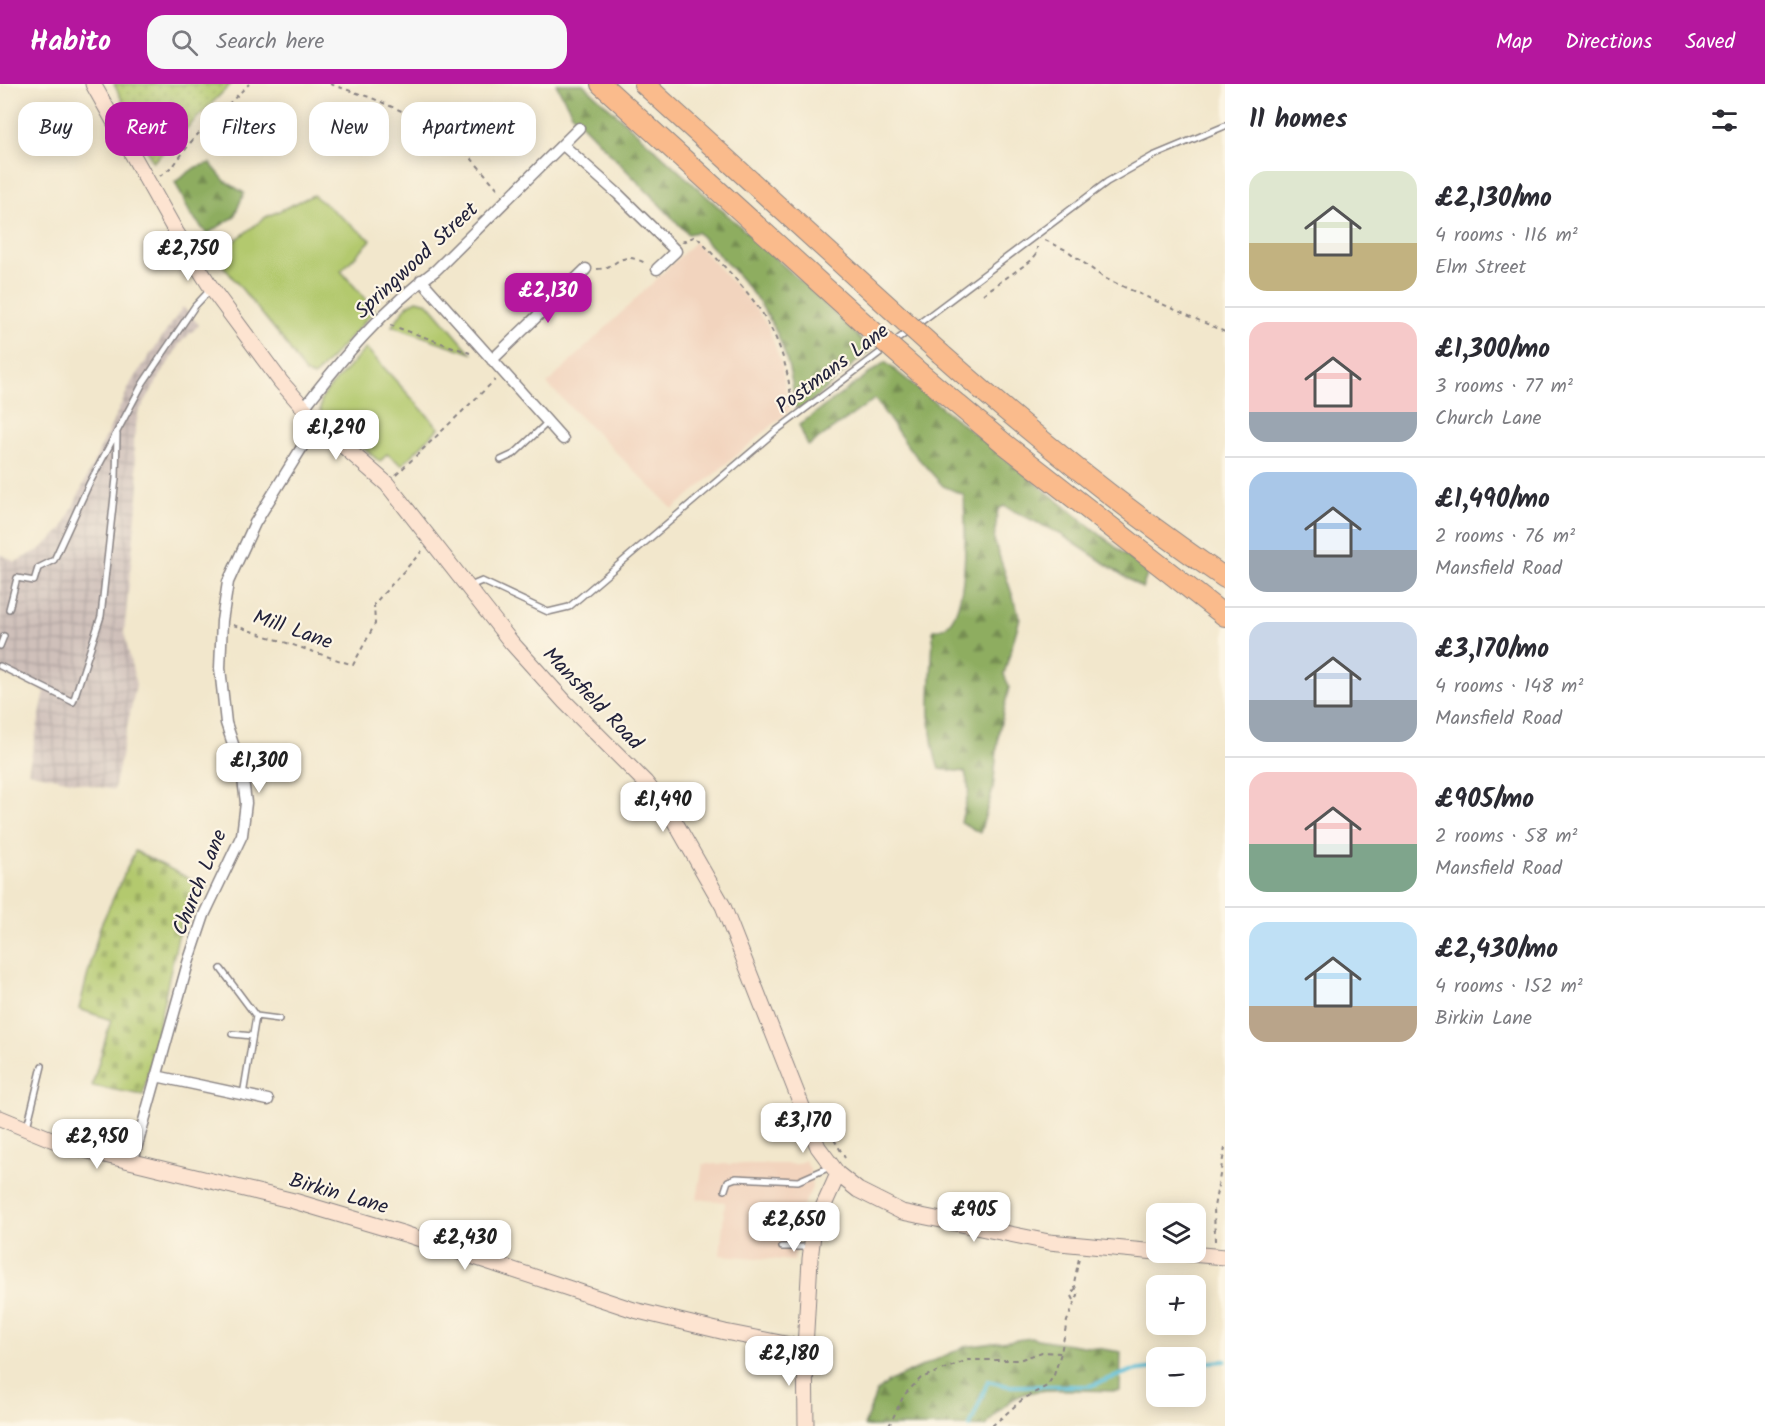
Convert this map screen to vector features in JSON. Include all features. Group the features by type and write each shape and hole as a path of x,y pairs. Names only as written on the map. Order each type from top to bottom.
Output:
{"highway":[{"path":"601,84 920,373 1006,445 1225,616"},
{"path":"644,84 1021,426 1186,552 1225,578"}],"main road":[{"name":"Mansfield Road","path":"93,84 149,186 212,289 303,409 387,484 470,586 511,642 565,702 645,782 671,815 723,906 818,1146 834,1170 858,1190 902,1212 1081,1246 1146,1251"},
{"name":"Birkin Lane","path":"0,1118 68,1146 294,1201 405,1234 634,1310 806,1348"},
{"path":"806,1426 806,1348 811,1247 814,1227 834,1170"}],"street":[{"name":"Springwood Street","path":"303,409 348,351 421,280 436,270 579,128"},
{"path":"563,146 618,194 676,251 657,269"},
{"path":"492,360 585,269"},
{"path":"421,280 563,439"},
{"name":"Church Lane","path":"133,1160 204,915 242,836 246,803 242,771 226,723 220,668 222,621 228,582 255,523 317,423"},
{"path":"156,1076 268,1100"}],"lane":[{"name":"Postmans Lane","path":"470,586 482,581 548,612 569,607 793,418 1107,182 1153,156 1225,126"},
{"path":"9,609 17,578 34,580 38,568 54,560 89,484 143,383 195,306 212,289"},
{"path":"501,460 514,454 548,422"},
{"path":"0,666 73,702 101,616 116,478 117,432"},
{"path":"0,646 4,636"},
{"path":"221,969 255,1016 243,1095"},
{"path":"255,1016 279,1019"},
{"path":"232,1034 252,1036"},
{"path":"26,1129 42,1066"},
{"path":"725,1190 728,1181 736,1178 798,1181 834,1170"},
{"path":"782,1247 811,1247"}],"path":[{"path":"149,186 174,165 194,138 249,84"},
{"path":"330,84 372,98 440,128 463,149 507,200"},
{"path":"983,294 1032,260 1037,253 1038,235 1068,251 1104,278 1225,332"},
{"path":"672,247 696,236 764,312 776,336 790,389 793,418"},
{"path":"585,269 603,269 626,257 637,258 657,269"},
{"path":"379,321 492,360"},
{"path":"387,484 503,372"},
{"name":"Mill Lane","path":"222,621 353,665 375,624 374,604 432,538"},
{"path":"1220,1257 1214,1207 1225,1148"},
{"path":"992,1426 1023,1399 1047,1386 1054,1376 1074,1300 1078,1295 1075,1289 1081,1246"},
{"path":"889,1426 908,1391 921,1378 968,1360 1018,1360 1042,1352 1061,1353"}],"shaded area":[{"path":"695,242 754,306 768,326 782,366 789,411 673,509 547,384"},
{"path":"183,307 199,325 180,343 138,413 133,445 139,485 124,632 136,685 114,790 28,772 45,691 0,673 0,554 15,562 41,549 62,530 132,381"},
{"path":"805,1160 810,1169 812,1188 799,1214 794,1261 720,1255 725,1202 697,1199 703,1164 797,1164"}],"green space":[{"path":"114,84 231,84 213,102 200,102 200,115 188,127 188,102 123,102"},
{"path":"556,84 583,84 807,287 871,349 805,407 795,408 785,354 776,331 751,291 697,232 688,234 573,115"},
{"path":"150,156 159,156 153,162"},
{"path":"210,163 225,181 244,193 234,217 207,234 190,213 175,182 196,167"},
{"path":"313,195 371,240 341,271 375,310 314,377 305,373 284,341 215,256 266,217"},
{"path":"417,300 428,303 471,353 392,326 408,305"},
{"path":"366,348 439,428 402,465 387,454 380,462 320,411 321,400 326,392"},
{"path":"885,362 1148,573 1142,588 1062,535 1004,506 998,509 994,540 1020,618 1004,674 1009,687 999,731 993,789 980,833 961,822 969,790 965,772 939,769 931,735 930,718 933,630 945,627 954,616 963,584 964,495 943,486 909,448 875,399 808,446 799,425"},
{"path":"135,851 208,888 181,923 143,1095 92,1086 111,1020 79,1009 100,927"},
{"path":"1031,1338 1121,1352 1120,1391 1031,1392 1007,1404 986,1426 864,1426 876,1393 888,1382 964,1347"}],"waterway":[{"path":"1206,1362 1225,1361"},
{"path":"970,1426 988,1381 1008,1386 1090,1386 1131,1371 1146,1369"}]}
